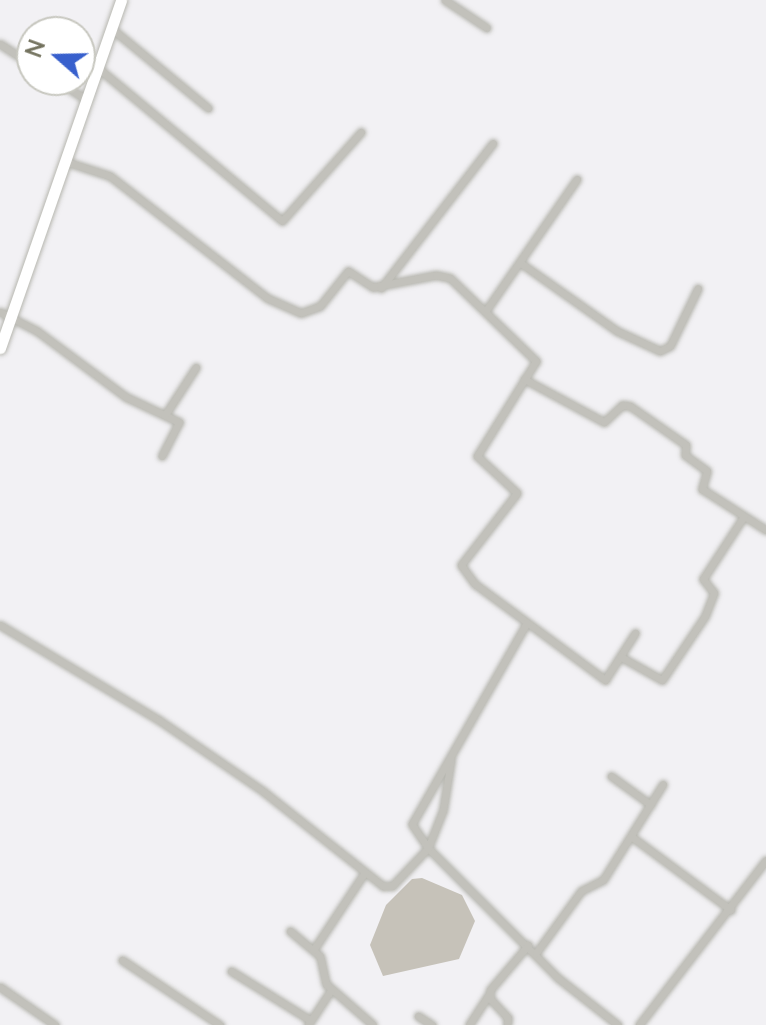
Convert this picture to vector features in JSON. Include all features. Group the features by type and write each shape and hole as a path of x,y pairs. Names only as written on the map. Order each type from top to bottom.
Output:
{"main road":[{"path":"0,348 5,314 87,100 121,0"}],"street":[{"path":"445,0 487,28"},
{"path":"111,28 208,108"},
{"path":"98,68 282,221 361,132"},
{"path":"81,96 87,100"},
{"path":"381,288 493,143"},
{"path":"64,161 117,180 281,306 314,311 348,271 381,288 446,276 487,309 510,339 536,358 477,456 517,493 460,563 470,580 605,680 635,633"},
{"path":"487,309 522,264 577,179"},
{"path":"522,264 617,331 660,351 670,346 698,288"},
{"path":"5,314 126,397 181,424 162,456"},
{"path":"165,415 196,367"},
{"path":"524,379 604,422 622,405 630,406 686,445 685,455 707,471 702,489 766,530"},
{"path":"621,657 662,680 705,616 714,593 703,579 744,516"},
{"path":"527,622 412,824 428,848 558,978 618,1025"},
{"path":"0,625 159,720 264,792 365,872 392,886 428,848 443,810 451,759"},
{"path":"611,776 651,805"},
{"path":"536,953 581,891 603,880 663,784"},
{"path":"632,837 731,910"},
{"path":"639,1025 731,910 766,860"},
{"path":"314,949 365,872"},
{"path":"290,931 314,949 331,990 373,1025"},
{"path":"469,1025 528,945"},
{"path":"122,960 220,1025"},
{"path":"231,971 309,1023 331,990"},
{"path":"0,987 55,1025"},
{"path":"489,994 507,1015 507,1025"},
{"path":"418,1016 432,1025"}],"shaded area":[{"path":"422,878 462,895 475,921 459,959 383,976 370,945 386,905 412,879"}]}
